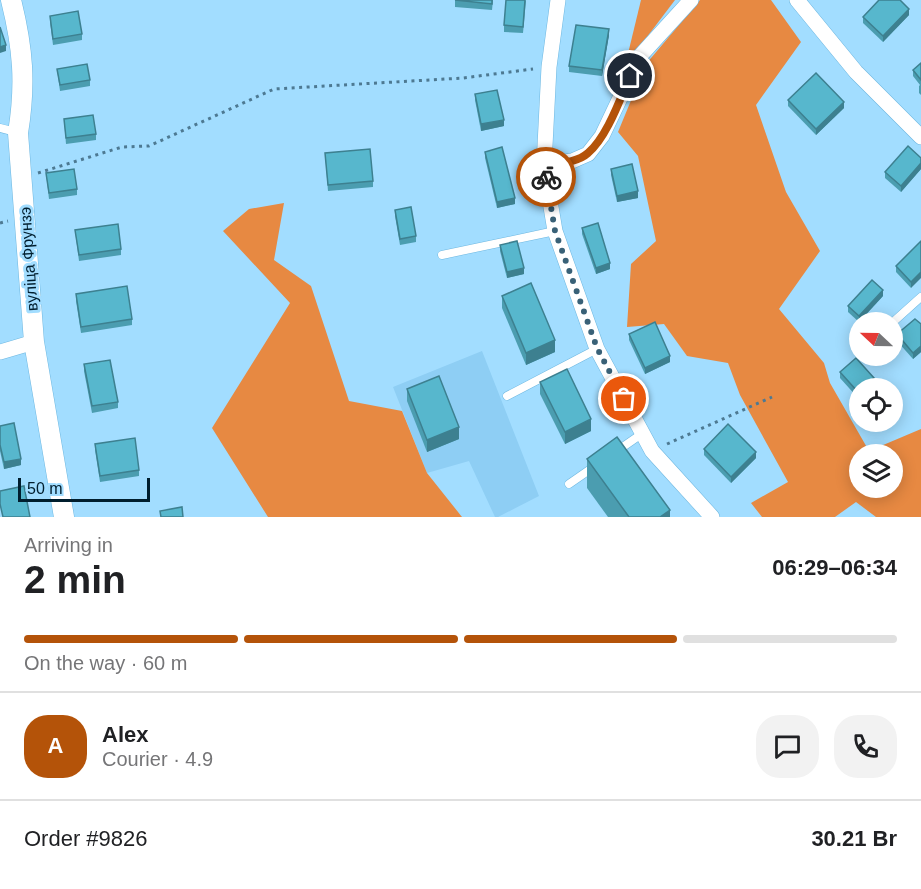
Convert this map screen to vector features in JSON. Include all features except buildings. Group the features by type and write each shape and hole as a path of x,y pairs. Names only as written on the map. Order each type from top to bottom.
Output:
{"street":[{"name":"вуліца Фрунзэ","path":"11,0 21,38 23,101 9,130 21,177 34,342 64,517"},
{"path":"558,0 549,67 544,165 555,231 597,348 652,451 712,517"},
{"path":"544,165 572,161 588,154 602,136 640,56 691,0"},
{"path":"797,0 856,72 921,137"},
{"path":"0,352 34,342"}],"lane":[{"path":"442,255 555,231"},
{"path":"903,313 921,297"},
{"path":"507,396 597,348"},
{"path":"569,484 643,433"}],"path":[{"path":"21,177 122,147 149,146 274,89 463,78 549,67"},
{"path":"652,451 772,397"}],"shaded area":[{"path":"641,0 675,0 625,66"},
{"path":"700,0 771,0 801,42 756,105 786,192 820,251 779,309 824,363 830,383 849,416 849,432 858,432 865,444 849,444 849,498 903,498 903,444 886,444 921,429 921,517 876,517 856,502 835,517 762,517 751,503 788,482 740,395 728,363 687,356 664,324 627,327 631,264 656,241 638,156 618,132 646,64"},
{"path":"284,203 274,260 311,286 349,401 402,411 427,473 462,517 268,517 212,428 290,303 223,231 249,209"},
{"path":"482,351 539,496 498,517 495,517 469,461 427,473 393,387"}],"way so far":[{"path":"546,177 555,231 597,348 624,399"}],"route":[{"path":"546,177 544,165 572,161 588,154 602,136 630,76"}]}
